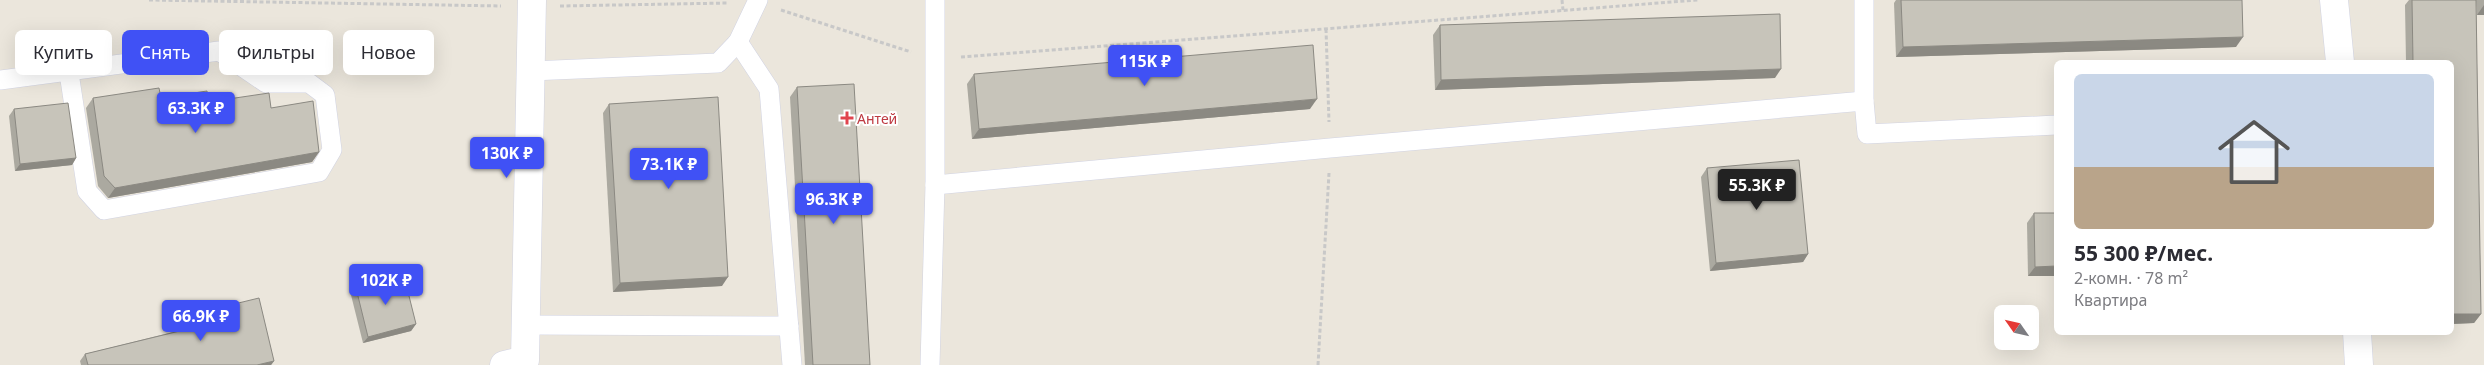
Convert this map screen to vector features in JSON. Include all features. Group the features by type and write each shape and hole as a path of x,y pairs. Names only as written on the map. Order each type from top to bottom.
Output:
{"street":[{"path":"518,363 526,325 532,0"},
{"path":"2334,0 2340,60"},
{"path":"2357,335 2359,365"}],"lane":[{"path":"531,71 718,63 738,42 758,0"},
{"path":"930,365 935,185 935,0"},
{"path":"1864,0 1864,101 1867,134 2054,125"},
{"path":"738,42 769,89 792,365"},
{"path":"219,51 266,83 309,83 325,95 332,150 319,172 104,210 87,191 69,73 219,51"},
{"path":"0,80 49,75"},
{"path":"935,185 1864,101"},
{"path":"526,325 789,326"}],"path":[{"path":"1562,0 1563,10"},
{"path":"1318,365 1330,148 1326,29"}],"building":[{"path":"1901,0 2242,0 2243,37 1903,47"},
{"path":"2412,0 2476,0 2481,314 2454,314 2454,60 2413,60"},
{"path":"1780,14 1781,69 1441,80 1440,25"},
{"path":"1313,45 1317,99 979,129 974,74"},
{"path":"854,84 870,365 813,365 797,87"},
{"path":"159,88 161,98 207,91 208,102 269,93 271,108 313,101 319,152 115,188 104,176 93,98"},
{"path":"718,97 728,277 620,283 609,104"},
{"path":"68,103 76,158 20,164 14,109"},
{"path":"1799,160 1808,254 1716,263 1707,168"},
{"path":"2034,213 2054,213 2054,266 2035,267"},
{"path":"404,276 416,324 368,337 356,288"},
{"path":"259,298 274,361 257,365 88,365 85,354 188,329 185,316"}],"place":[{"name":"Антей","path":"847,118"}]}
